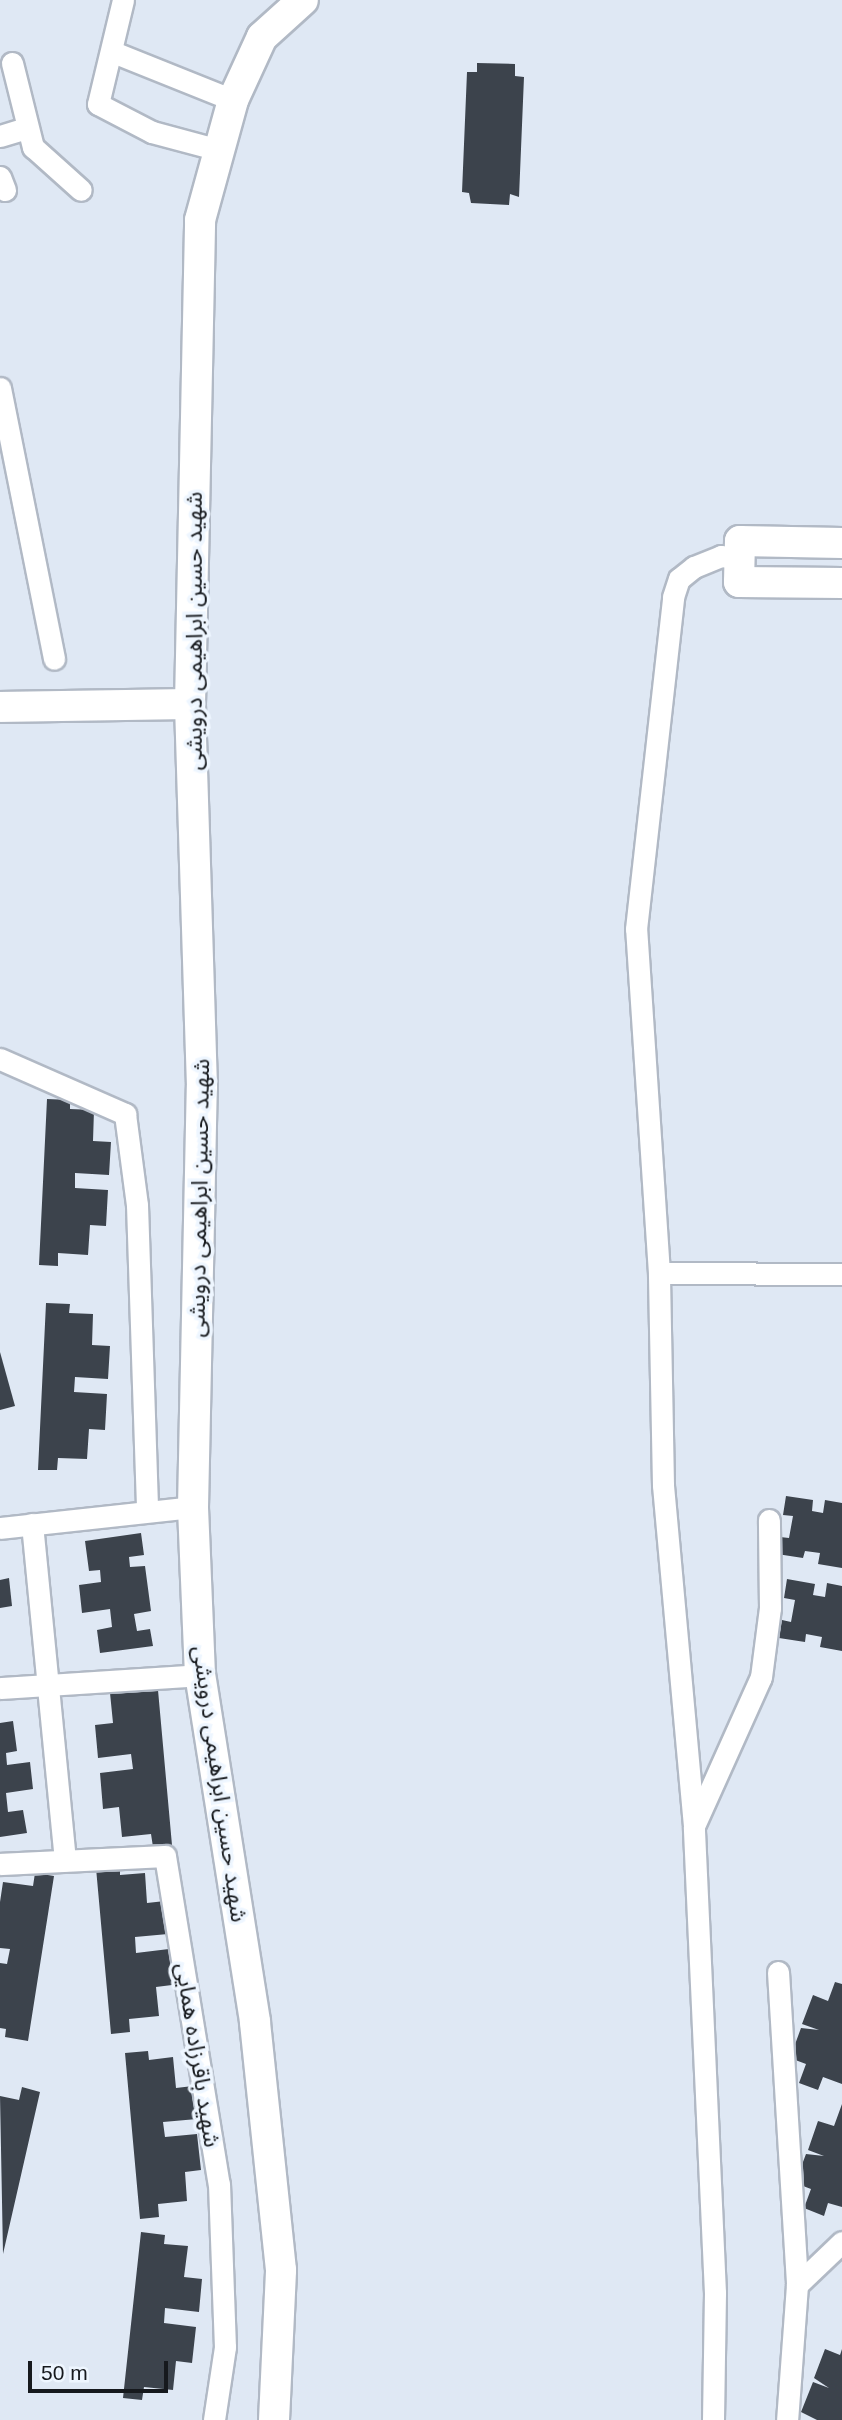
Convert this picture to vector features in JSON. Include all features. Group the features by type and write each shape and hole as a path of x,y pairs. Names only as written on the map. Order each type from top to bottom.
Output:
{"street":[{"path":"123,0 113,52 98,104 152,132 219,150"},
{"name":"شهید حسین ابراهیمی درویشی","path":"274,2420 281,2270 255,2021 200,1675 193,1507 202,1087 190,704 200,220 233,100 262,37 303,0"},
{"path":"113,52 233,100"},
{"path":"12,62 26,128 33,147 81,190"},
{"path":"0,136 26,128"},
{"path":"0,388 54,659"},
{"path":"842,543 740,541 739,582 842,583"},
{"path":"713,2420 715,2293 694,1826 663,1485 659,1273 636,929 667,636 679,579 721,556 740,559"},
{"path":"0,707 190,704"},
{"path":"0,1059 125,1114 136,1205 148,1508"},
{"path":"659,1273 842,1274"},
{"path":"0,1528 148,1508 193,1507"},
{"path":"694,1826 761,1677 770,1608 769,1520"},
{"path":"32,1524 65,1860"},
{"path":"0,1688 48,1681 200,1675"},
{"name":"شهید باقرزاده همایی","path":"0,1864 165,1856 219,2184 225,2347 214,2420"},
{"path":"778,1972 797,2285 787,2420"},
{"path":"797,2285 842,2242"}],"building":[{"path":"477,63 515,64 515,76 524,77 519,197 510,194 509,205 471,203 469,193 462,192 467,72 477,72"},
{"path":"47,1099 70,1100 70,1109 94,1110 93,1141 111,1142 109,1175 75,1173 75,1188 108,1190 106,1226 90,1225 88,1255 58,1253 58,1266 39,1265"},
{"path":"46,1303 70,1304 69,1313 93,1314 92,1345 110,1346 108,1379 75,1377 74,1392 107,1394 105,1430 89,1429 87,1459 58,1458 57,1470 38,1470"},
{"path":"0,1352 15,1406 0,1410"},
{"path":"786,1496 813,1500 812,1511 823,1513 825,1500 842,1503 842,1568 818,1564 820,1553 805,1551 803,1558 777,1554 780,1537 789,1538 793,1516 783,1515"},
{"path":"141,1533 144,1555 129,1557 130,1567 145,1566 151,1611 134,1614 137,1631 150,1629 153,1646 100,1653 97,1630 112,1627 110,1609 82,1613 79,1585 101,1582 100,1570 89,1571 85,1541"},
{"path":"9,1578 12,1606 0,1608 0,1580"},
{"path":"787,1579 815,1584 813,1595 825,1597 827,1583 842,1586 842,1651 820,1647 822,1637 806,1634 805,1642 779,1638 782,1620 791,1622 795,1600 784,1598"},
{"path":"157,1679 172,1845 153,1847 151,1834 122,1837 119,1807 103,1809 100,1773 133,1769 131,1754 98,1758 95,1725 113,1723 110,1693 134,1690 133,1681"},
{"path":"13,1721 17,1751 6,1753 7,1765 30,1762 33,1789 6,1793 8,1812 23,1810 27,1833 0,1837 0,1723"},
{"path":"120,1866 120,1875 145,1873 147,1903 165,1901 168,1934 135,1937 136,1953 169,1949 172,1985 156,1987 159,2016 129,2019 130,2032 111,2034 96,1868"},
{"path":"35,1873 54,1876 28,2041 5,2037 6,2029 0,2028 0,1963 7,1964 10,1949 0,1948 0,1902 3,1882 33,1886"},
{"path":"835,1982 842,1984 842,2084 823,2077 818,2090 799,2083 806,2064 790,2058 801,2028 819,2030 802,2024 813,1995 828,2001"},
{"path":"148,2051 149,2060 173,2057 176,2088 193,2086 197,2119 163,2122 165,2137 197,2134 201,2170 185,2172 187,2201 158,2204 159,2217 140,2219 125,2053"},
{"path":"22,2087 40,2092 3,2254 0,2096 19,2100"},
{"path":"842,2104 842,2207 828,2203 824,2216 804,2208 811,2189 795,2183 806,2154 824,2156 808,2150 818,2121 834,2126"},
{"path":"141,2232 165,2235 164,2244 188,2246 184,2277 202,2279 199,2312 165,2308 164,2323 196,2327 192,2363 176,2361 173,2390 144,2387 142,2400 123,2398"},
{"path":"825,2349 840,2355 842,2349 842,2420 817,2420 801,2412 813,2382 829,2388 814,2378"}]}
